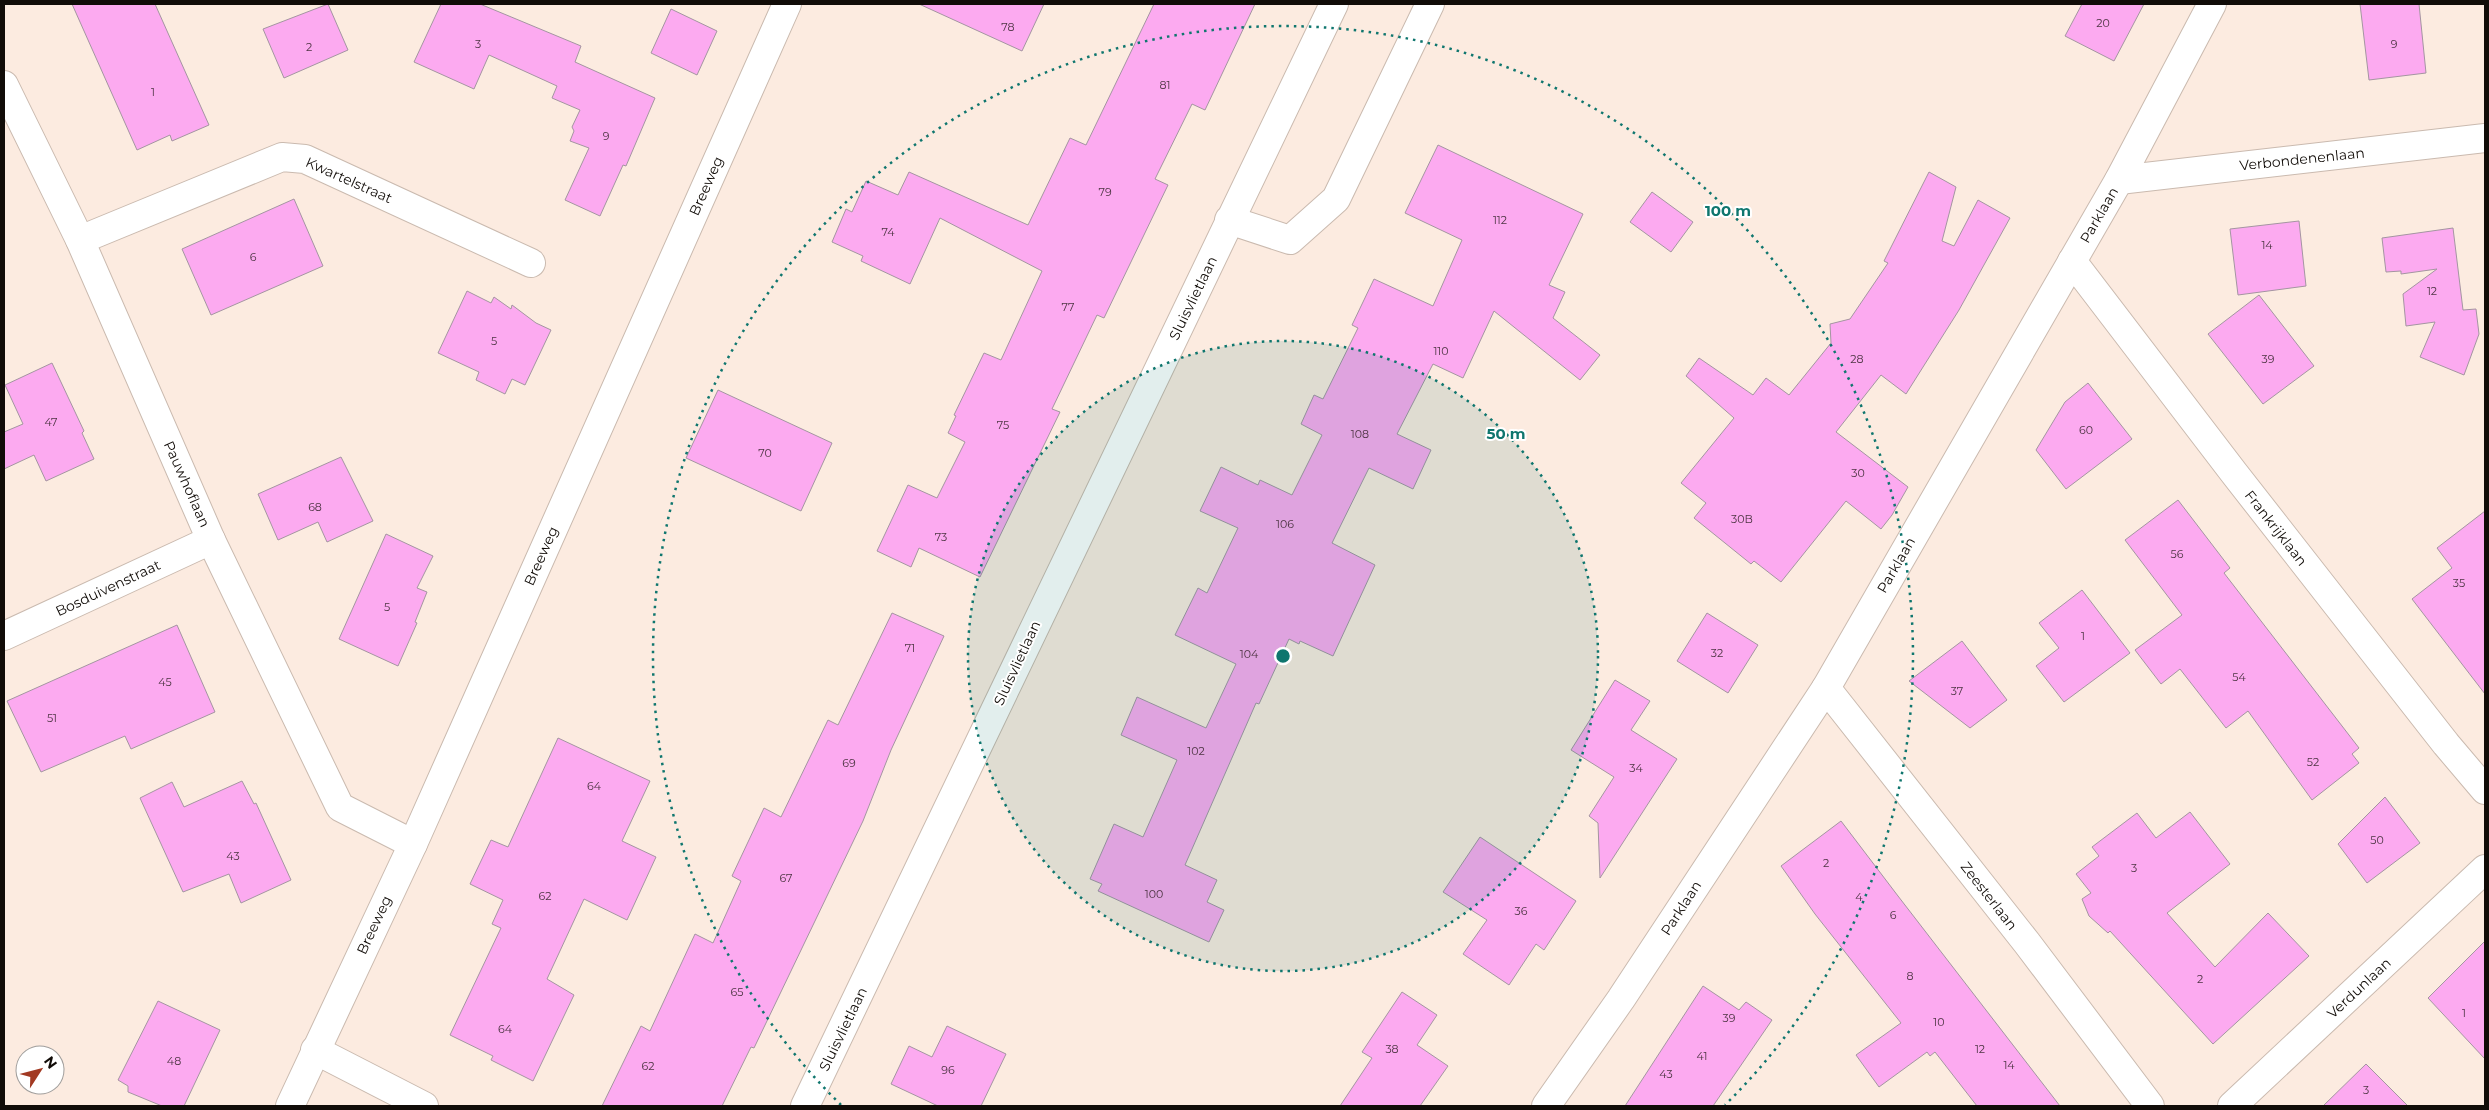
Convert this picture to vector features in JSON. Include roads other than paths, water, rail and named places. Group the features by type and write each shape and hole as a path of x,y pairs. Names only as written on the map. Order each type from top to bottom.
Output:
{"street":[{"name":"Breeweg","path":"290,1106 413,844 787,4"},
{"name":"Sluisvlietlaan","path":"805,1106 1334,4"},
{"path":"1229,220 1290,240 1336,199 1430,4"},
{"name":"Parklaan","path":"1546,1106 1621,999 1826,688 2119,180 2212,4"},
{"name":"Pauwhoflaan","path":"4,85 80,240 211,540 340,807 413,844"},
{"name":"Verbondenenlaan","path":"2119,180 2485,138"},
{"name":"Kwartelstraat","path":"80,240 282,157 294,156 305,159 531,263"},
{"name":"Frankrijklaan","path":"2072,261 2240,481 2446,744 2485,790"},
{"name":"Bosduivenstraat","path":"4,636 211,540"},
{"name":"Zeesterlaan","path":"1826,688 2027,943 2150,1106"},
{"name":"Verdunlaan","path":"2232,1106 2485,869"},
{"path":"315,1050 424,1106"}]}
